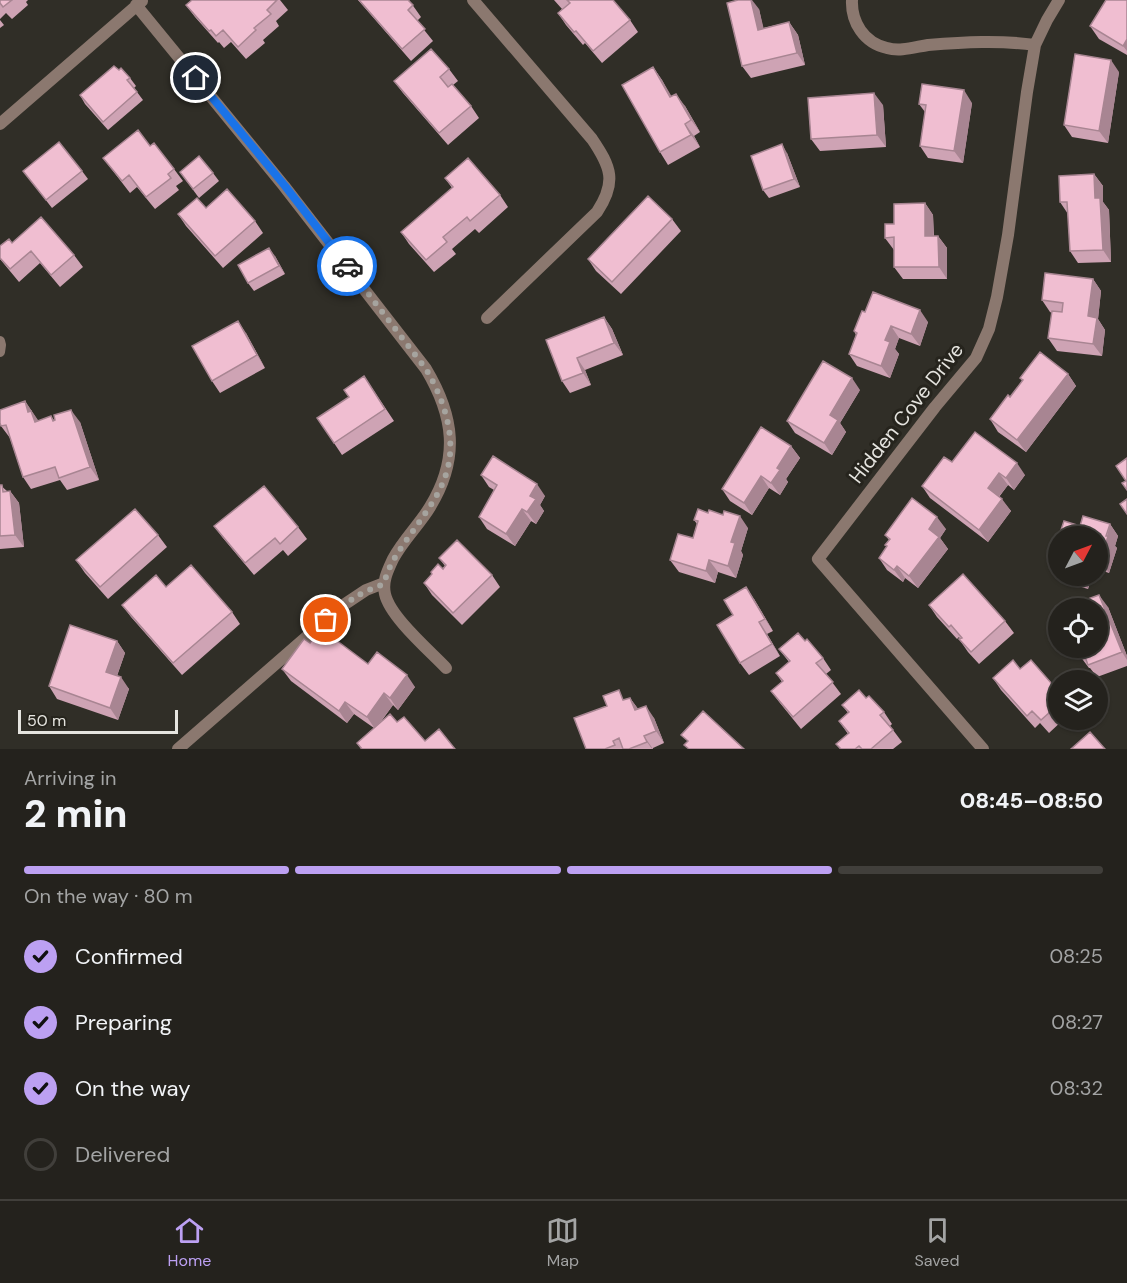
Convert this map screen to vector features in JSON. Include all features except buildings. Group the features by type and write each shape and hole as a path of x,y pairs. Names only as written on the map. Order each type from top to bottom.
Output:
{"street":[{"path":"473,0 592,139 603,155 610,174 605,199 597,212 487,318"},
{"path":"852,0 852,12 859,29 877,45 888,49 997,41 1035,45"},
{"name":"Hidden Cove Drive","path":"983,749 818,559 935,407 976,358 989,330 1008,235 1035,45 1059,0"},
{"path":"0,124 140,3 426,369 440,395 448,428 450,459 447,472 430,507 398,550 384,584 385,595 397,615 446,668"},
{"path":"178,749 342,606 366,590 384,584"}],"lane":[{"path":"0,341 2,345 0,352"}],"way so far":[{"path":"326,620 354,597 384,584 398,550 430,507 439,490 450,459 445,410 433,381 347,266"}],"route":[{"path":"196,78 347,266"}]}
